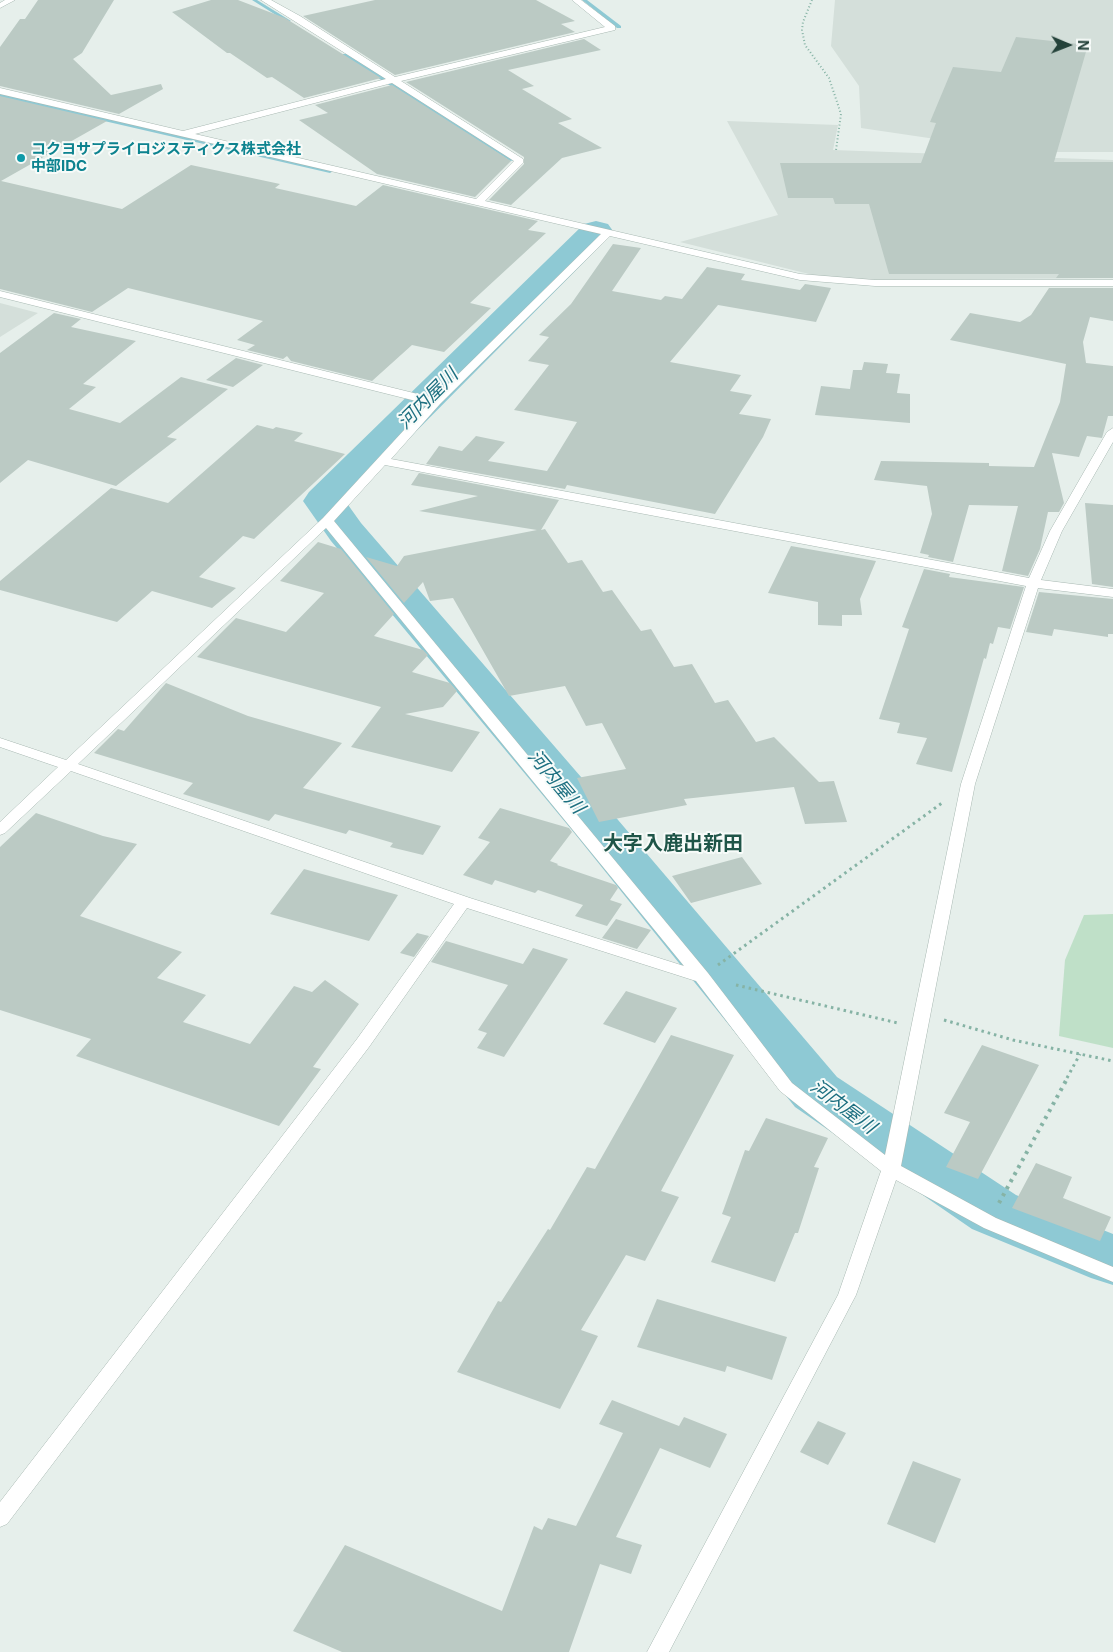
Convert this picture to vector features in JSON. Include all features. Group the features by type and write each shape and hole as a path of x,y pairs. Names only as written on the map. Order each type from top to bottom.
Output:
{"street":[{"path":"0,6 11,0"},
{"path":"265,0 297,18 520,161 478,202"},
{"path":"185,134 392,80 612,28 576,0"},
{"path":"0,91 784,274 836,281 882,284 1113,283"},
{"path":"0,830 327,521 436,402 608,232"},
{"path":"0,294 436,402"},
{"path":"658,1652 847,1295 891,1169 968,784 1033,583 1056,531 1113,432"},
{"path":"383,461 1033,583 1113,593"},
{"path":"327,521 702,977 786,1087 891,1169 990,1223 1113,1275"},
{"path":"0,742 464,902 702,977"},
{"path":"0,1518 363,1043 464,902"}],"path":[{"path":"812,0 803,22 802,30 805,45 829,78 841,114 836,150"},
{"path":"702,977 968,784"},
{"path":"702,977 921,1020 1113,1061"},
{"path":"994,1212 1080,1054"}],"shaded area":[{"path":"835,0 1113,0 1113,152 1051,152 949,141 861,128 859,86 831,46"},
{"path":"727,121 838,125 833,150 1113,160 1113,278 865,280 817,276 680,242 778,215"},
{"path":"0,303 38,313 0,337"}],"green space":[{"path":"1113,914 1113,1048 1059,1036 1065,960 1084,915"}],"building":[{"path":"38,0 114,0 82,53 73,59 111,95 161,84 163,89 119,114 0,86 0,47 20,19 25,19"},
{"path":"211,0 238,0 285,18 381,78 304,98 272,77 267,78 230,53 227,53 172,12"},
{"path":"375,0 536,0 575,21 561,24 575,32 395,75 303,16"},
{"path":"1016,37 1088,45 1054,162 1113,162 1113,278 1056,278 1059,274 889,274 869,204 835,204 833,198 788,198 780,163 921,163 936,123 930,122 953,67 1001,72"},
{"path":"584,39 601,50 508,70 534,86 522,89 572,119 558,123 602,148 562,158 511,205 489,200 524,164 524,157 406,82"},
{"path":"392,85 511,161 475,197 377,174 299,120 328,113 315,105"},
{"path":"0,96 107,121 1,181 122,209 191,165 280,184 275,188 356,206 383,185 538,221 528,230 546,233 470,303 491,308 444,352 412,345 372,381 291,361 287,356 283,359 247,350 255,345 237,340 263,321 128,288 92,312 0,289"},
{"path":"613,244 641,248 612,291 661,300 665,296 682,299 707,267 745,274 741,280 800,290 805,284 831,288 816,322 718,305 670,362 741,375 730,391 752,395 739,414 771,419 763,437 715,514 567,485 565,489 426,464 439,446 462,451 476,436 505,442 488,461 547,471 577,422 514,410 549,365 528,361 549,337 539,335 571,304"},
{"path":"1049,288 1113,288 1113,321 1090,317 1083,342 1086,363 1113,366 1113,416 1108,416 1102,438 1087,436 1079,457 1052,453 1064,503 1059,512 1048,512 1040,549 1028,576 1002,571 1018,506 969,505 953,562 928,557 929,555 920,553 932,514 927,486 874,480 881,461 989,463 989,466 1034,467 1060,402 1066,364 950,340 970,313 1020,322 1031,315"},
{"path":"54,313 81,319 71,327 136,341 83,384 96,387 69,409 120,423 181,377 228,389 167,437 177,439 116,486 28,460 0,483 0,353"},
{"path":"236,358 263,365 233,387 206,380"},
{"path":"864,362 888,364 886,373 900,374 897,393 910,394 910,423 815,415 821,386 850,389 853,370 862,370"},
{"path":"257,425 303,433 294,441 345,454 254,539 243,536 199,577 236,588 212,608 152,591 117,622 0,590 0,581 111,488 168,503"},
{"path":"419,473 559,500 541,530 545,529 568,563 582,560 603,592 612,590 641,631 651,629 674,667 692,664 715,703 728,700 756,742 774,737 819,782 834,781 847,822 805,824 794,787 684,799 687,805 599,822 577,778 626,769 602,723 586,726 565,686 509,696 453,598 430,601 423,582 404,603 366,557 397,566 404,556 537,530 419,511 478,496 411,485"},
{"path":"1085,503 1113,505 1113,587 1092,584"},
{"path":"318,542 341,549 394,614 374,636 423,650 428,655 412,672 450,683 457,691 443,707 405,714 480,732 452,772 351,747 381,707 197,657 236,618 286,632 324,593 280,581"},
{"path":"791,546 876,561 860,599 862,615 842,615 842,626 818,625 818,602 768,593"},
{"path":"924,569 950,574 949,577 1024,587 1010,629 998,627 993,644 990,643 986,659 984,658 952,772 916,764 927,738 897,733 900,723 879,719 909,629 902,627"},
{"path":"1039,592 1113,599 1113,634 1108,634 1108,637 1054,629 1052,636 1026,632"},
{"path":"166,683 248,716 342,743 303,788 441,826 423,855 390,847 393,843 349,830 346,834 275,814 269,821 183,794 193,783 94,753 118,729 124,731"},
{"path":"500,808 569,828 572,832 550,861 616,885 618,888 610,900 622,904 607,926 575,916 583,905 538,890 535,893 495,880 492,885 463,875 490,842 478,838"},
{"path":"36,813 103,836 137,844 80,916 182,952 157,978 206,995 183,1022 250,1044 294,986 312,992 325,980 359,1004 313,1067 321,1069 279,1126 76,1056 91,1039 0,1010 0,847"},
{"path":"742,857 762,884 691,903 672,876"},
{"path":"304,869 398,895 369,941 270,914"},
{"path":"616,919 651,930 637,949 602,938"},
{"path":"417,933 429,936 414,957 400,953"},
{"path":"446,941 523,964 533,948 568,959 504,1057 477,1048 487,1033 478,1030 508,985 431,962"},
{"path":"626,991 677,1008 655,1043 603,1024"},
{"path":"671,1035 734,1055 661,1191 679,1197 645,1261 626,1255 581,1330 598,1336 560,1409 457,1372 498,1301 501,1302 548,1229 550,1230 587,1167 595,1169"},
{"path":"982,1045 1039,1065 978,1179 946,1167 970,1122 944,1113"},
{"path":"766,1118 828,1138 814,1167 819,1168 798,1233 795,1233 775,1282 711,1262 731,1217 722,1214 745,1150 749,1151"},
{"path":"1036,1163 1072,1177 1063,1198 1111,1217 1100,1241 1012,1208"},
{"path":"657,1299 787,1337 772,1380 727,1366 725,1372 637,1347"},
{"path":"612,1400 679,1426 684,1417 727,1434 710,1468 660,1448 616,1537 642,1545 631,1574 600,1564 569,1652 342,1652 293,1631 345,1545 502,1611 534,1526 542,1530 548,1518 576,1526 623,1433 599,1424"},
{"path":"818,1421 846,1433 828,1465 800,1452"},
{"path":"913,1461 961,1479 935,1543 887,1524"}],"waterway":[{"path":"254,0 289,21"},
{"path":"584,0 619,27"},
{"path":"345,55 512,160"},
{"path":"0,95 330,171"},
{"name":"河内屋川","path":"596,231 324,501 346,532 589,818 816,1092 994,1212 1113,1260"}],"place":[{"name":"コクヨサプライロジスティクス株式会社 中部IDC","path":"21,158"}],"district":[{"name":"大字入鹿出新田","path":"673,844"}]}
